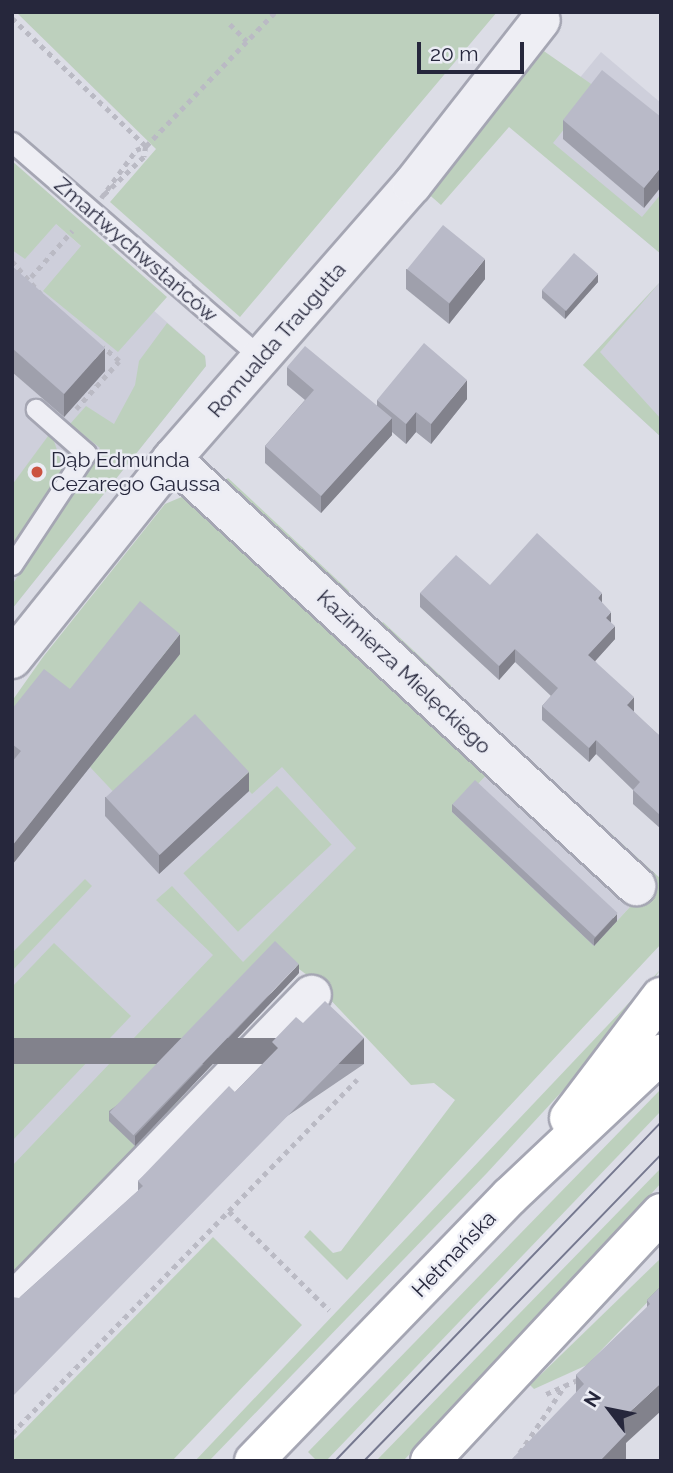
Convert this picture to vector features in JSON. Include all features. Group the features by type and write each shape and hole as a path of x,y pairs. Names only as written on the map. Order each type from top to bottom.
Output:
{"main road":[{"path":"539,1167 587,1090 661,997"},
{"name":"Hetmańska","path":"254,1461 539,1167 661,1054"},
{"path":"430,1461 562,1323 661,1213"},
{"path":"562,1323 661,1240"}],"street":[{"name":"Romualda Traugutta","path":"12,659 172,458 412,185 541,20"},
{"name":"Kazimierza Mielęckiego","path":"172,458 636,886"},
{"path":"12,1303 312,995"}],"lane":[{"name":"Zmartwychwstańców","path":"12,142 261,358"},
{"path":"12,565 86,453 36,409"}],"path":[{"path":"102,189 275,12"},
{"path":"12,18 146,146"},
{"path":"230,24 247,41"},
{"path":"110,196 144,157 146,146"},
{"path":"31,277 81,220"},
{"path":"12,261 31,277 45,303"},
{"path":"65,421 119,361 100,345"},
{"path":"12,1433 357,1080"},
{"path":"229,1211 330,1311"},
{"path":"538,1398 585,1376"},
{"path":"514,1461 565,1385"}],"shaded area":[{"path":"601,52 661,103 661,254 528,141"},
{"path":"12,185 205,356 206,366 12,609"},
{"path":"661,281 661,437 583,365"},
{"path":"12,703 437,761 12,1219"},
{"path":"491,770 634,903 595,945 452,812"}],"green space":[{"path":"16,12 497,12 240,317 110,202 156,149"},
{"path":"538,47 597,88 553,143 642,217 661,194 661,254 509,127 441,205 425,191"},
{"path":"12,161 167,297 118,352 43,291 81,246 56,224 25,259 12,250"},
{"path":"661,281 600,352 661,419 661,437 583,365"},
{"path":"167,323 205,356 206,366 12,609 12,585 100,448 70,424 86,406 114,424 135,385 139,361"},
{"path":"51,432 63,468 12,552 12,485"},
{"path":"228,478 349,591 343,598 222,485"},
{"path":"191,493 491,770 452,812 594,946 652,883 587,824 593,817 661,879 661,944 347,1280 304,1237 310,1230 333,1253 341,1251 455,1100 434,1083 411,1085 307,975 275,951 156,1073 184,1100 168,1116 140,1089 110,1120 137,1148 12,1274 12,1166 213,955 156,900 172,886 243,962 356,848 282,767 252,794 195,733 122,801 90,767 70,709 12,722 12,701 43,657 165,504"},
{"path":"383,622 451,685 446,691 378,628"},
{"path":"277,786 332,845 238,932 183,873"},
{"path":"85,879 92,886 12,971 12,953"},
{"path":"54,943 131,1016 12,1141 12,987"},
{"path":"661,969 601,1049 486,1174 209,1461 195,1461"},
{"path":"661,1089 661,1111 326,1461 317,1461 308,1452"},
{"path":"661,1168 661,1183 494,1368 403,1461 376,1461"},
{"path":"213,1237 302,1325 172,1461 12,1461 12,1442"},
{"path":"661,1258 661,1288 587,1365 534,1389 530,1385"}],"building":[{"path":"602,70 661,117 661,167 644,188 563,120"},
{"path":"443,225 485,259 449,303 407,269"},
{"path":"574,253 598,274 566,311 542,290"},
{"path":"12,266 105,348 64,394 12,348"},
{"path":"424,343 467,380 431,424 416,412 406,424 377,400"},
{"path":"305,346 392,418 321,496 265,446 314,390 287,367"},
{"path":"537,533 602,593 598,598 611,612 606,618 615,626 588,655 634,697 627,705 661,737 661,816 633,790 640,782 596,740 589,748 542,706 558,688 515,649 499,666 420,593 456,555 490,585"},
{"path":"140,601 180,634 12,846 12,762 21,751 12,744 12,709 44,669 70,689"},
{"path":"195,714 249,772 160,855 106,797"},
{"path":"475,780 618,913 595,937 452,804"},
{"path":"275,941 299,964 133,1135 110,1112"},
{"path":"325,1001 364,1038 12,1397 12,1297 19,1298 143,1186 138,1181 229,1086 235,1092 278,1048 272,1042 296,1017 303,1023"},
{"path":"661,1286 661,1383 617,1424 626,1434 600,1461 510,1461 584,1384 576,1375 650,1304 647,1300"}],"tram line":[{"path":"335,1461 661,1122"},
{"path":"364,1461 661,1155"}],"place":[{"name":"Dąb Edmunda Cezarego Gaussa","path":"37,472"}]}
